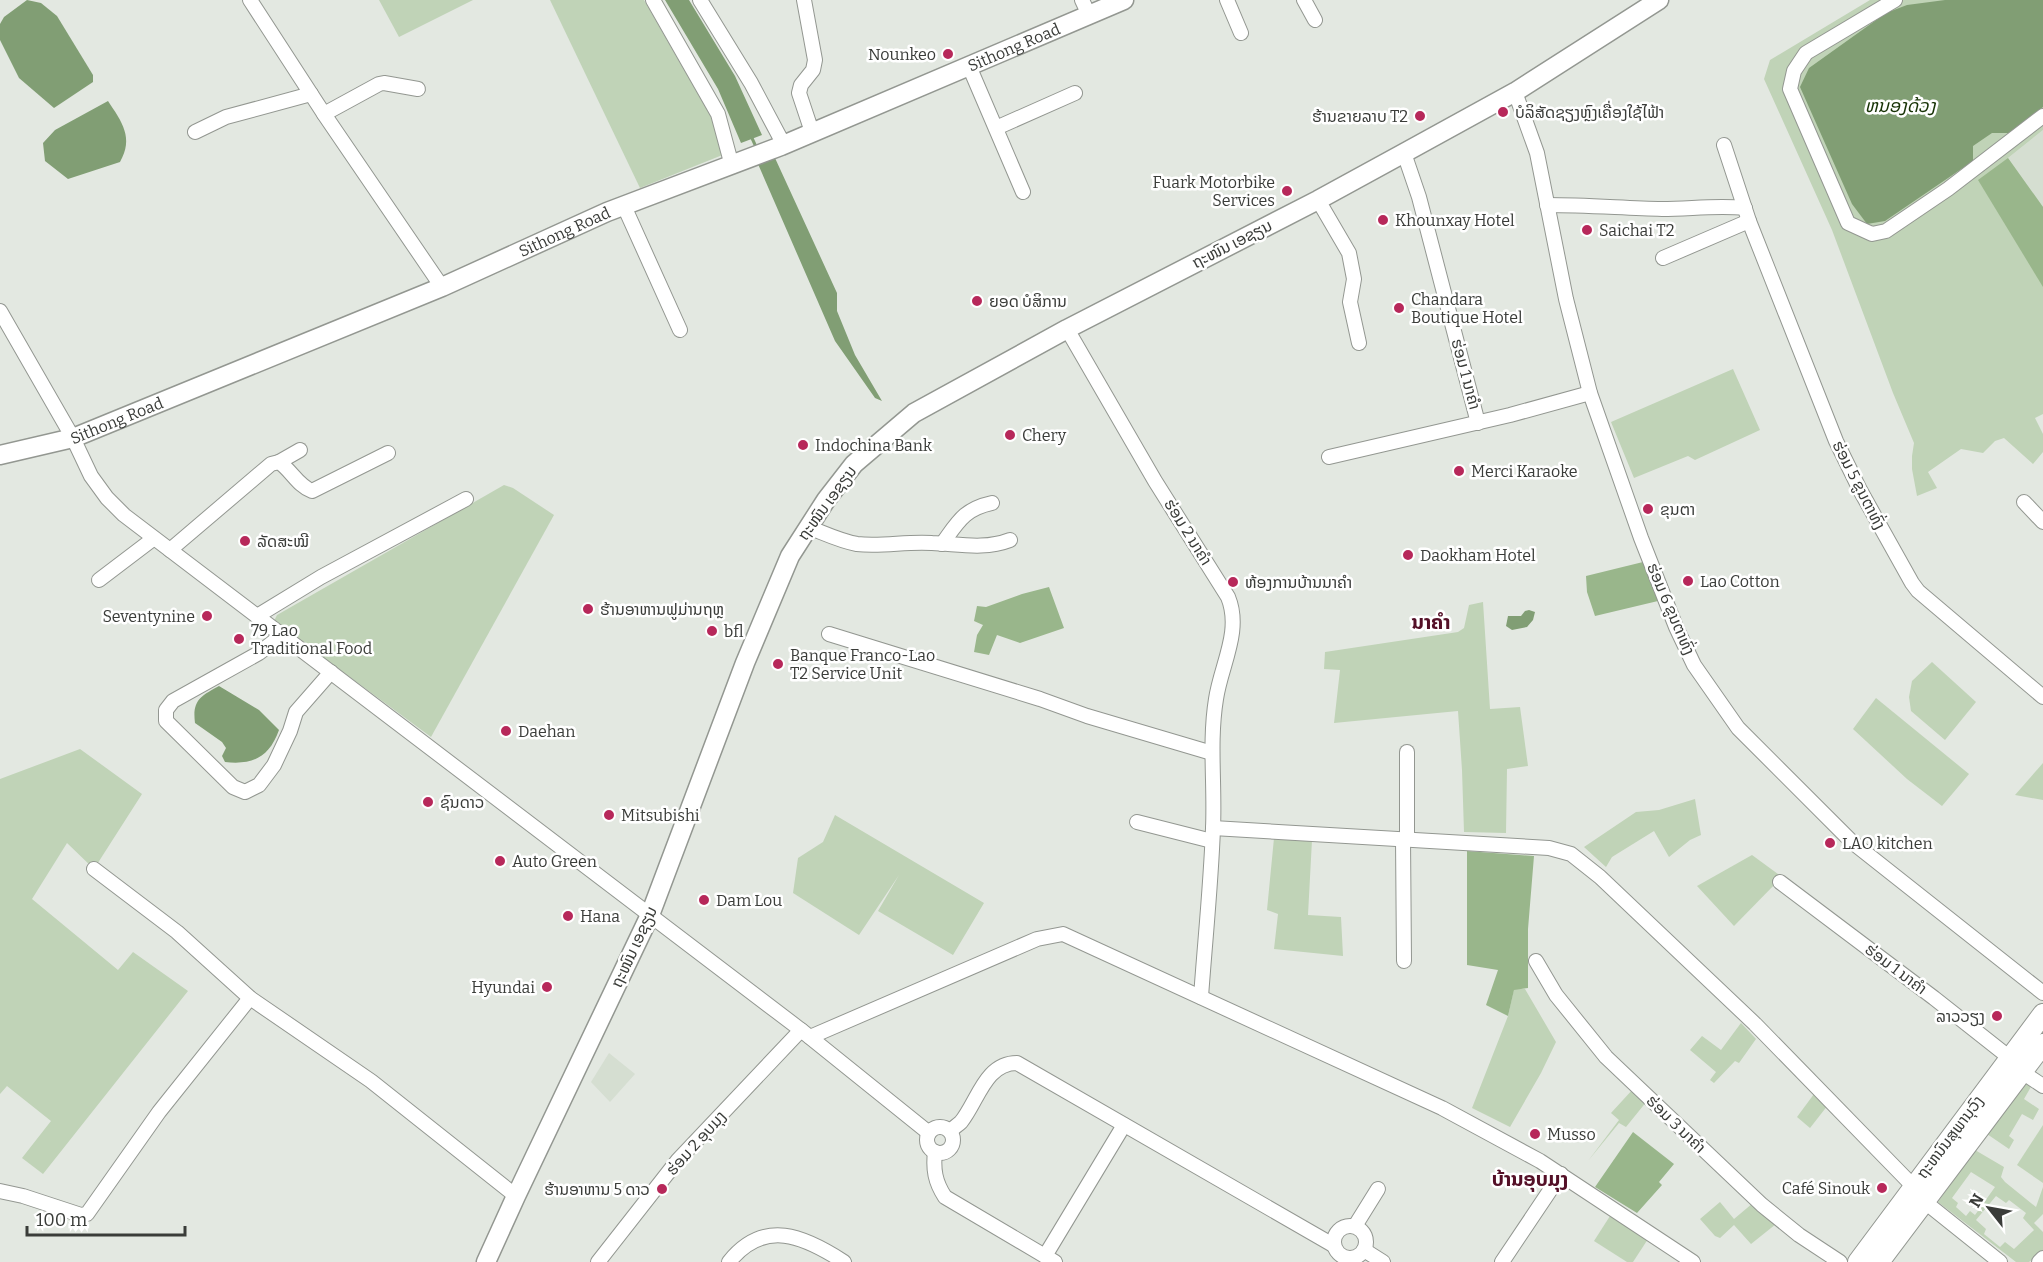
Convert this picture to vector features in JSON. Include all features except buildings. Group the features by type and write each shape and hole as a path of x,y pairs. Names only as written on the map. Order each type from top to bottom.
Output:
{"highway":[{"name":"ຖະຫນົນສຸພານຸວົງ","path":"1879,1262 1925,1202 2016,1065 2043,1014"},
{"name":"ຖະຫນົນສຸພານຸວົງ","path":"1858,1262 1913,1185 2016,1065 2043,1044"}],"main road":[{"name":"Sithong Road","path":"0,455 73,438 442,287 624,206 783,145 969,66 1086,8 1125,0"},
{"name":"ຖະໜົນ ເອຊຽນ","path":"486,1262 650,915 745,663 790,556 826,500 854,464 914,412 1067,329 1318,200 1515,92 1659,0"}],"street":[{"path":"250,0 324,114 442,287"},
{"path":"653,0 718,114 732,166"},
{"path":"700,0 751,83 783,145"},
{"path":"804,0 815,60 813,70 801,85 799,93 812,132"},
{"path":"1227,0 1241,33"},
{"path":"1304,0 1315,20"},
{"path":"1895,0 1806,53 1794,71 1790,89 1848,223 1872,234 1886,231 1948,189 2043,116"},
{"path":"969,66 1023,192"},
{"path":"324,114 379,84 418,89"},
{"name":"ຮ່ອມ 6 ຂູນຕາທົ່ງ","path":"1515,92 1537,153 1566,298 1590,393 1641,538 1676,627 1694,665 1738,728 1852,842 2043,993"},
{"path":"996,128 1075,93"},
{"path":"195,132 226,117 311,94"},
{"name":"ຮ່ອມ 5 ຂູນຕາທົ່ງ","path":"1724,145 1749,222 1836,441 1914,588 2043,697"},
{"name":"ຮ່ອມ 1 ນາຄຳ","path":"1404,153 1419,197 1478,423"},
{"path":"1318,200 1349,253 1354,279 1350,302 1359,343"},
{"path":"1547,205 1663,209 1721,205 1745,208"},
{"path":"624,206 680,330"},
{"path":"1663,258 1749,222"},
{"path":"0,311 73,438 91,476 107,498 124,515 650,915 929,1133"},
{"name":"ຮ່ອມ 2 ນາຄຳ","path":"1067,329 1155,481 1228,597 1234,616 1216,699 1212,753 1212,834 1201,997"},
{"path":"1329,457 1478,423 1590,393"},
{"path":"170,550 271,464 300,450"},
{"path":"279,462 286,466 304,487 312,491 388,453"},
{"path":"257,616 321,577 466,499"},
{"path":"2024,502 2043,522"},
{"path":"942,544 967,512 978,506 992,503"},
{"path":"808,527 846,542 858,544 942,544 981,547 1010,540"},
{"path":"99,580 153,539"},
{"path":"829,634 1212,753"},
{"path":"282,635 259,653 173,701 166,710 166,721 233,787 245,792 259,785 274,765 296,712 331,672"},
{"path":"1404,961 1407,752"},
{"path":"1137,822 1212,834 1405,839 1562,850 1586,865 1755,1024 1913,1185"},
{"path":"94,869 177,932 250,998 371,1081 516,1196"},
{"name":"ຮ່ອມ 1 ນາຄຳ","path":"1780,882 1925,991 2043,1086"},
{"path":"805,1034 1037,939 1063,934 1442,1108 1540,1161 1693,1262"},
{"name":"ຮ່ອມ 3 ນາຄຳ","path":"1536,961 1556,995 1606,1057 1762,1205 1799,1235 1840,1262"},
{"path":"0,1191 81,1215 87,1214 165,1105 250,998"},
{"name":"ຮ່ອມ 2 ອຸບມຸງ","path":"598,1262 678,1160 805,1034"},
{"path":"950,1131 961,1121 991,1075 1001,1066 1017,1063 1125,1125 1335,1254 1355,1257 1364,1250 1365,1235 1355,1226 1347,1225 1338,1230 1333,1240 1335,1254"},
{"path":"935,1152 944,1152 951,1147 953,1139 950,1131 939,1127 929,1133 927,1142 935,1152 934,1171 938,1187 945,1197 1050,1259 1125,1125"},
{"path":"1509,1260 1561,1174"},
{"path":"1355,1226 1378,1189"},
{"path":"1925,1202 2000,1262"},
{"path":"729,1262 741,1248 768,1235 791,1235 820,1246 844,1262"},
{"path":"1364,1250 1383,1262"},
{"path":"2039,1262 2043,1258"}],"shaded area":[{"path":"379,0 473,0 399,37"},
{"path":"550,0 644,0 710,115 725,154 640,188"},
{"path":"1870,0 2043,0 2043,130 2008,158 2043,207 2043,414 2035,418 2043,434 2043,452 2033,464 2004,438 1995,441 1983,453 1961,449 1928,472 1937,488 1917,496 1912,469 1914,443 1832,230 1764,79 1770,60"},
{"path":"2043,130 2043,207 2008,158"},
{"path":"2008,158 2043,207 2043,287 1978,180"},
{"path":"1733,369 1760,430 1695,460 1688,456 1634,478 1611,422"},
{"path":"504,485 513,488 554,515 431,737 274,621 277,615"},
{"path":"1643,562 1658,601 1595,616 1587,592 1586,576"},
{"path":"1049,587 1064,628 1020,643 997,635 989,655 974,652 977,635 983,625 974,621 977,606 986,607"},
{"path":"1483,602 1490,709 1520,707 1528,766 1507,769 1506,833 1464,832 1458,711 1334,723 1340,670 1324,669 1325,652 1458,632 1464,628 1469,605"},
{"path":"1932,662 1976,702 1945,740 1911,711 1909,697 1912,681"},
{"path":"1876,698 1969,774 1942,806 1907,779 1853,729"},
{"path":"80,749 142,794 94,869 67,843 32,899 118,970 133,952 188,991 43,1174 22,1158 51,1121 7,1086 0,1094 0,779"},
{"path":"2043,763 2043,800 2015,795"},
{"path":"1695,799 1701,835 1690,840 1669,857 1654,831 1612,857 1606,867 1584,847 1636,812 1659,810"},
{"path":"835,815 984,903 953,955 878,911 899,875 859,935 793,893 798,858 823,842"},
{"path":"1274,838 1312,840 1308,915 1341,917 1343,956 1274,949 1278,914 1267,910"},
{"path":"1467,851 1534,856 1528,929 1528,988 1514,990 1508,1016 1486,1005 1498,970 1467,965"},
{"path":"1752,855 1782,877 1734,926 1697,886"},
{"path":"1514,989 1525,989 1556,1042 1510,1127 1472,1108 1508,1016"},
{"path":"1741,1023 1756,1039 1739,1063 1735,1061 1714,1083 1710,1080 1716,1072 1690,1050 1702,1036 1721,1050"},
{"path":"609,1053 635,1074 610,1102 591,1082"},
{"path":"2027,1081 2032,1085 2024,1099 2039,1109 2033,1120 2022,1114 2009,1136 2014,1140 2009,1149 1987,1134"},
{"path":"1634,1088 1647,1101 1626,1127 1619,1123 1588,1161 1619,1120 1611,1113"},
{"path":"1814,1094 1828,1105 1810,1128 1797,1117"},
{"path":"2043,1125 2043,1183 2017,1165"},
{"path":"1633,1132 1674,1164 1659,1182 1662,1185 1637,1213 1595,1187"},
{"path":"1975,1150 2004,1167 2001,1177 2005,1182 2036,1207 2043,1187 2043,1214 2034,1223 2043,1232 2043,1251 2029,1262 2016,1262 1938,1202","holes":["1971,1172 1995,1187 1975,1215 1970,1211 1966,1216 1956,1207 1958,1203 1952,1198","1996,1196 2006,1203 2009,1200 2026,1213 2023,1218 2034,1230 2014,1249 2005,1242 2000,1247 1984,1234 1986,1229 1976,1220"]},
{"path":"1720,1202 1734,1219 1753,1203 1776,1224 1751,1244 1734,1225 1720,1238 1715,1236 1700,1219"},
{"path":"1610,1216 1648,1239 1633,1262 1627,1262 1594,1241"}],"water":[{"path":"27,0 41,3 57,16 93,75 93,82 54,108 19,78 0,40 0,24 4,17"},
{"path":"665,0 689,0 735,76 762,135 741,143 718,89"},
{"name":"ຫນອງດ້ວງ","path":"1945,0 2043,0 2043,107 2010,133 1992,133 1973,146 1973,161 1885,221 1867,224 1852,204 1800,87 1809,68 1886,13 1907,5"},
{"path":"108,101 122,123 126,138 120,162 68,179 45,161 43,143 55,130"},
{"path":"775,158 837,293 837,311 855,355 882,401 875,398 835,341 758,164"},
{"path":"1529,610 1535,612 1533,620 1527,627 1512,630 1506,626 1508,616 1521,616"},
{"path":"219,686 259,710 279,730 270,747 258,758 235,763 225,762 222,756 226,748 222,742 195,723 195,709 199,700"}],"waterway":[{"path":"751,136 757,149"}],"place":[{"name":"Nounkeo","path":"948,54"},
{"name":"ບໍລິສັດຊຽງຫຼົງເຄື່ອງໃຊ້ໄຟ້າ","path":"1503,112"},
{"name":"ຮ້ານຂາຍລາບ T2","path":"1420,116"},
{"name":"Fuark Motorbike Services","path":"1287,191"},
{"name":"Khounxay Hotel","path":"1383,220"},
{"name":"Saichai T2","path":"1587,230"},
{"name":"ຍອດ ບໍສິການ","path":"977,301"},
{"name":"Chandara Boutique Hotel","path":"1399,308"},
{"name":"Chery","path":"1010,435"},
{"name":"Indochina Bank","path":"803,445"},
{"name":"Merci Karaoke","path":"1459,471"},
{"name":"ຂຸນຕາ","path":"1648,509"},
{"name":"ລັດສະໝີ","path":"245,541"},
{"name":"Daokham Hotel","path":"1408,555"},
{"name":"Lao Cotton","path":"1688,581"},
{"name":"ຫ້ອງການບ້ານນາຄໍາ","path":"1233,582"},
{"name":"ຮ້ານອາຫານຟູມ່ານຖຫຼ","path":"588,609"},
{"name":"Seventynine","path":"207,616"},
{"name":"bfl","path":"712,631"},
{"name":"79 Lao Traditional Food","path":"239,639"},
{"name":"Banque Franco-Lao T2 Service Unit","path":"778,664"},
{"name":"Daehan","path":"506,731"},
{"name":"ຊົນດາວ","path":"428,802"},
{"name":"Mitsubishi","path":"609,815"},
{"name":"LAO kitchen","path":"1830,843"},
{"name":"Auto Green","path":"500,861"},
{"name":"Dam Lou","path":"704,900"},
{"name":"Hana","path":"568,916"},
{"name":"Hyundai","path":"547,987"},
{"name":"ລາວວຽງ","path":"1997,1016"},
{"name":"Musso","path":"1535,1134"},
{"name":"Café Sinouk","path":"1882,1188"},
{"name":"ຮ້ານອາຫານ 5 ດາວ","path":"662,1189"}],"district":[{"name":"ນາຄຳ","path":"1431,622"},
{"name":"ບ້ານອຸບມຸງ","path":"1530,1179"}]}
